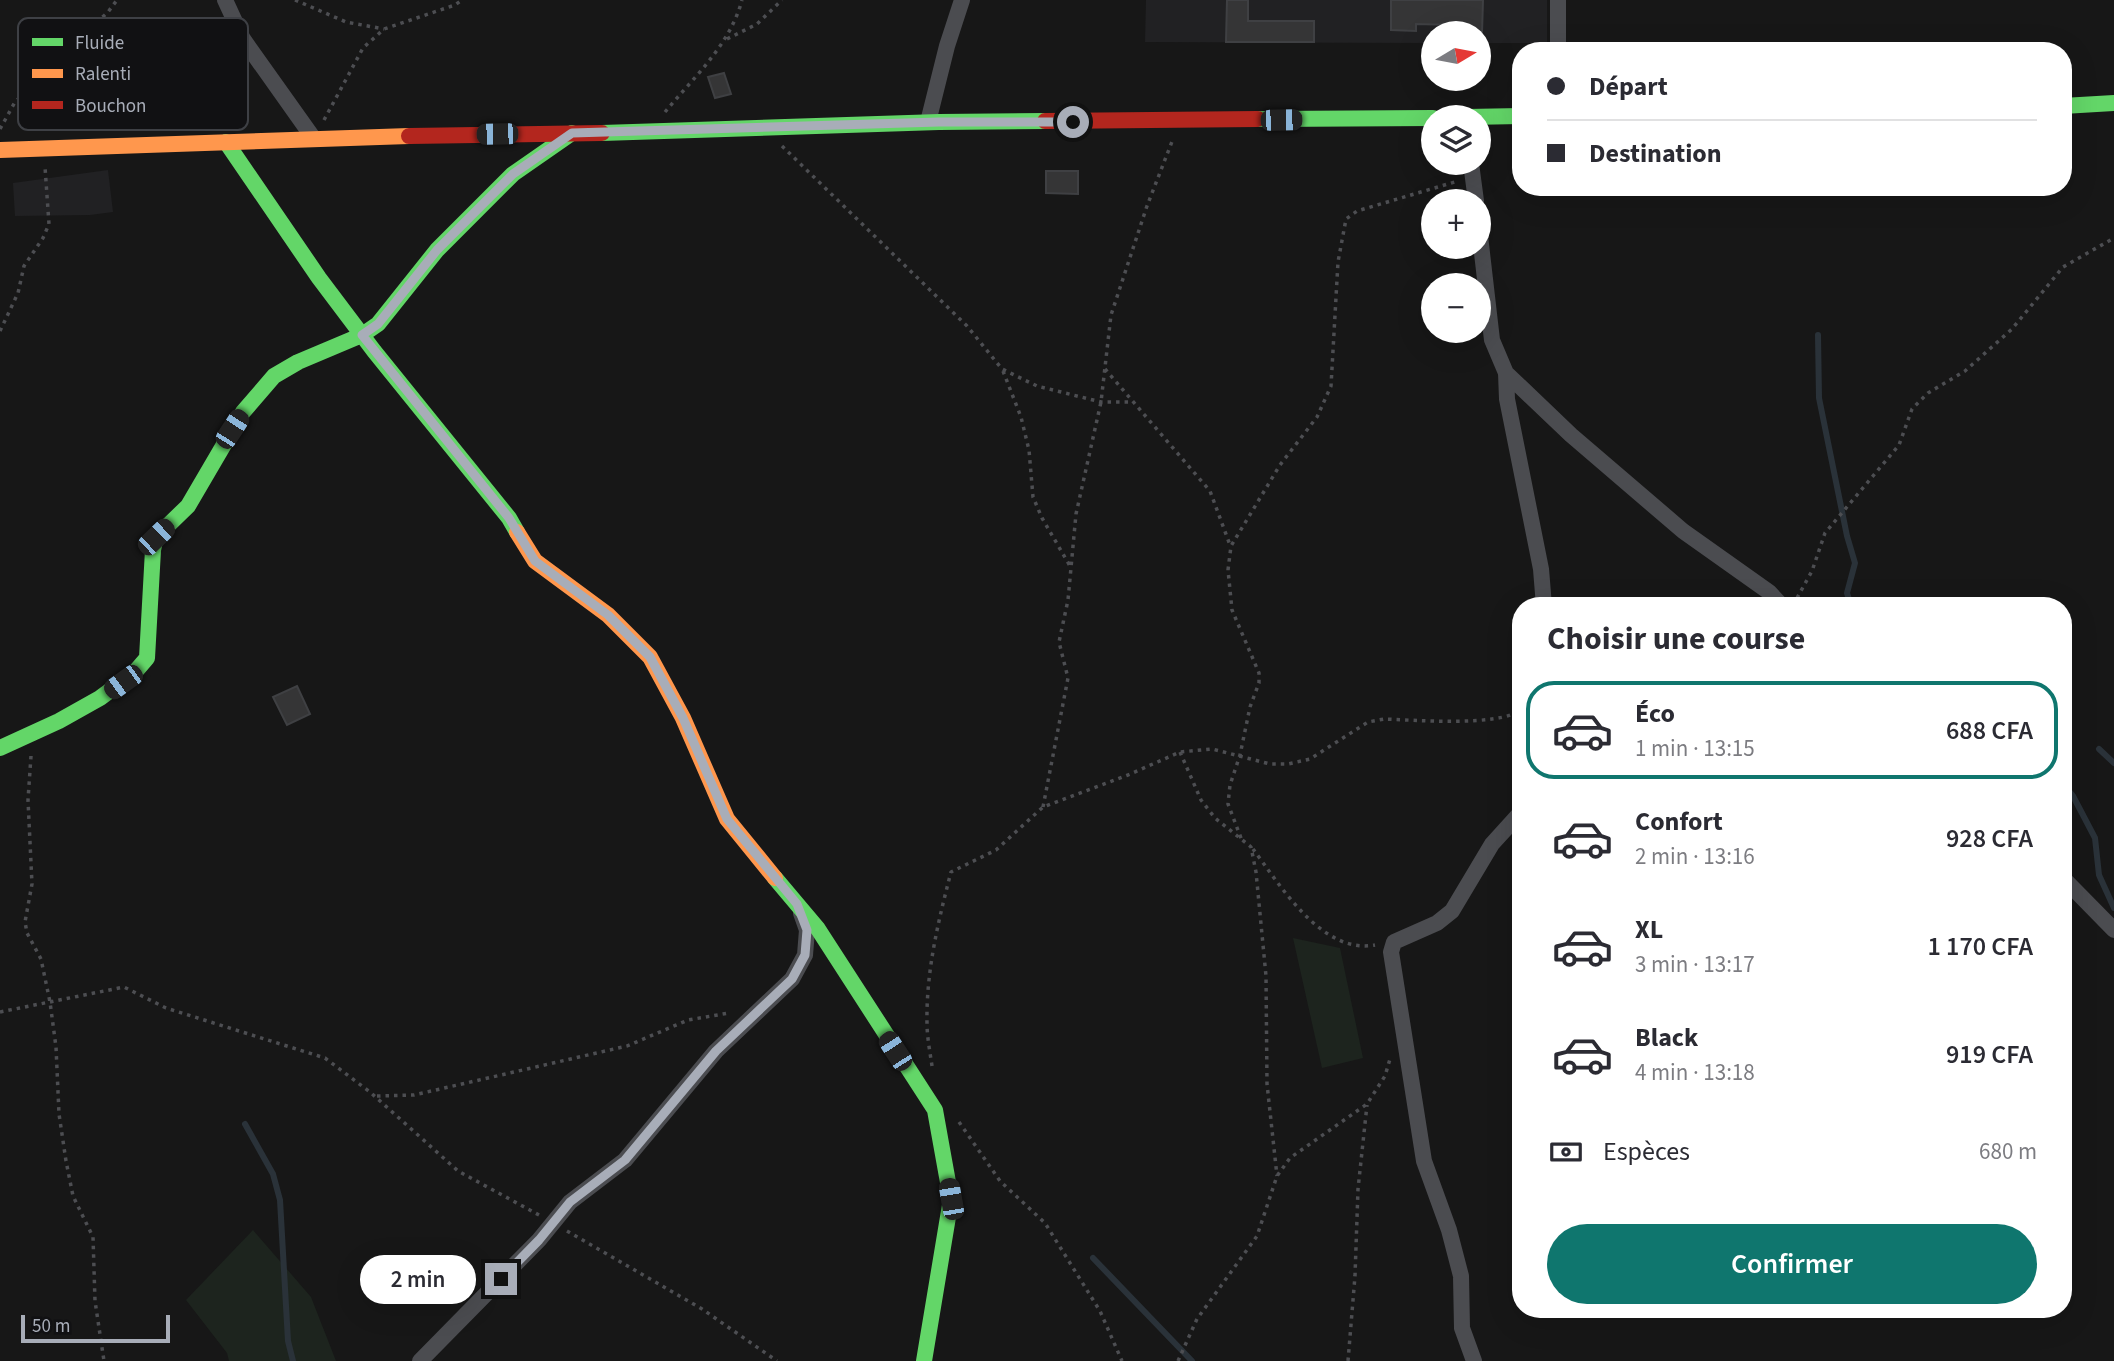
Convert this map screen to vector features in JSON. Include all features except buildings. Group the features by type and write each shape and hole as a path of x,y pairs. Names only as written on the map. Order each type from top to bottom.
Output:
{"street":[{"path":"225,0 233,18"},
{"path":"928,122 947,46 962,0"},
{"path":"1558,0 1558,42"},
{"path":"248,46 314,139"},
{"path":"2072,105 2114,103"},
{"path":"1491,117 1512,116"},
{"path":"0,150 928,122 1421,118"},
{"path":"0,748 108,693 138,671 147,658 156,537 188,506 243,412 274,376 298,362 362,335 378,324 437,250 513,174 572,133"},
{"path":"226,142 319,278 509,518 535,561 608,615 650,657 683,718 727,819 818,929 934,1110 951,1199 924,1361"},
{"path":"1483,259 1492,340 1506,373 1507,399 1541,569 1543,597"},
{"path":"1506,373 1571,435 1683,531 1774,597"},
{"path":"1474,1361 1462,1328 1461,1276 1449,1230 1424,1161 1391,951 1394,942 1437,923 1452,911 1492,844 1512,822"},
{"path":"2072,887 2114,930"},
{"path":"420,1361 570,1202 625,1160 716,1051 792,979 805,955 807,930 797,904"}],"path":[{"path":"102,18 117,0"},
{"path":"295,0 346,22 384,29"},
{"path":"314,139 363,48 384,29 456,5 462,0"},
{"path":"647,132 725,40 737,19 742,0"},
{"path":"725,40 757,24 782,0"},
{"path":"0,129 18,100"},
{"path":"1043,807 1068,678 1059,642 1068,600 1076,514 1101,402 1111,315 1147,206 1180,121"},
{"path":"763,128 967,326 1002,369 1021,417 1029,450 1033,498 1042,519 1071,568"},
{"path":"0,331 18,293 24,266 49,224 44,149"},
{"path":"1241,838 1228,804 1230,785 1259,683 1259,673 1232,610 1228,570 1231,546 1280,465 1317,417 1331,386 1338,262 1346,219 1357,211 1458,175"},
{"path":"1797,597 1812,571 1825,533 1899,444 1912,409 1928,393 1965,371 2012,329 2063,267 2114,238"},
{"path":"1002,369 1037,386 1101,402 1132,402"},
{"path":"1105,369 1210,491 1231,546"},
{"path":"933,1079 927,1024 928,988 936,927 951,872 996,850 1043,807 1180,752 1212,749 1270,764 1288,764 1310,759 1368,722 1384,719 1487,719 1512,715"},
{"path":"35,732 27,800 32,884 25,922 27,933 41,959 50,1002 56,1047 59,1115 73,1196 93,1237 95,1301 104,1361"},
{"path":"1180,752 1201,800 1215,817 1251,847 1299,910 1330,936 1349,944 1366,947 1394,942"},
{"path":"1251,847 1266,976 1267,1084 1277,1177"},
{"path":"0,1012 124,987 166,1007 325,1058 375,1096 458,1171 702,1309 777,1361"},
{"path":"375,1096 414,1095 522,1071 628,1046 688,1020 761,1007"},
{"path":"1178,1361 1197,1319 1258,1236 1277,1177 1290,1157 1367,1104 1385,1076 1391,1056"},
{"path":"1348,1361 1358,1189 1367,1104"},
{"path":"957,1119 1000,1181 1045,1223 1100,1311 1122,1361"}],"shaded area":[{"path":"1146,0 1547,0 1547,42 1491,43 1491,21 1421,21 1421,43 1145,42"},
{"path":"108,170 113,212 15,216 13,183"},
{"path":"1293,938 1340,948 1363,1058 1322,1068"},
{"path":"253,1230 311,1297 336,1361 229,1361 227,1353 186,1300"}],"waterway":[{"path":"1818,335 1819,398 1855,563 1848,597"},
{"path":"2099,749 2114,763"},
{"path":"2072,795 2095,838 2099,875 2114,908"},
{"path":"245,1124 273,1174 280,1200 288,1341 293,1361"},
{"path":"1093,1258 1192,1361"}],"traffic: fast":[{"path":"2072,105 2114,103"},
{"path":"1491,117 1512,116"},
{"path":"1258,119 1421,118"},
{"path":"602,133 1045,121"},
{"path":"0,748 59,721 100,698 135,672 147,658 156,537 188,506 243,412 274,376 298,362 362,335 378,324 437,250 513,174 572,133"},
{"path":"226,142 319,278 374,351 509,518 517,532"},
{"path":"775,878 818,929 935,1110 951,1199 924,1361"}],"traffic: slow":[{"path":"0,150 409,136"},
{"path":"517,532 535,561 608,615 650,657 683,718 727,819 775,878"}],"traffic: jam":[{"path":"1045,121 1258,119"},
{"path":"409,136 602,133"}],"route":[{"path":"501,1279 539,1240 570,1202 625,1160 716,1051 792,979 805,955 807,930 797,904 727,819 683,718 650,657 608,615 535,561 509,518 362,335 378,324 418,271 513,174 572,133 939,122 1073,122"}]}
